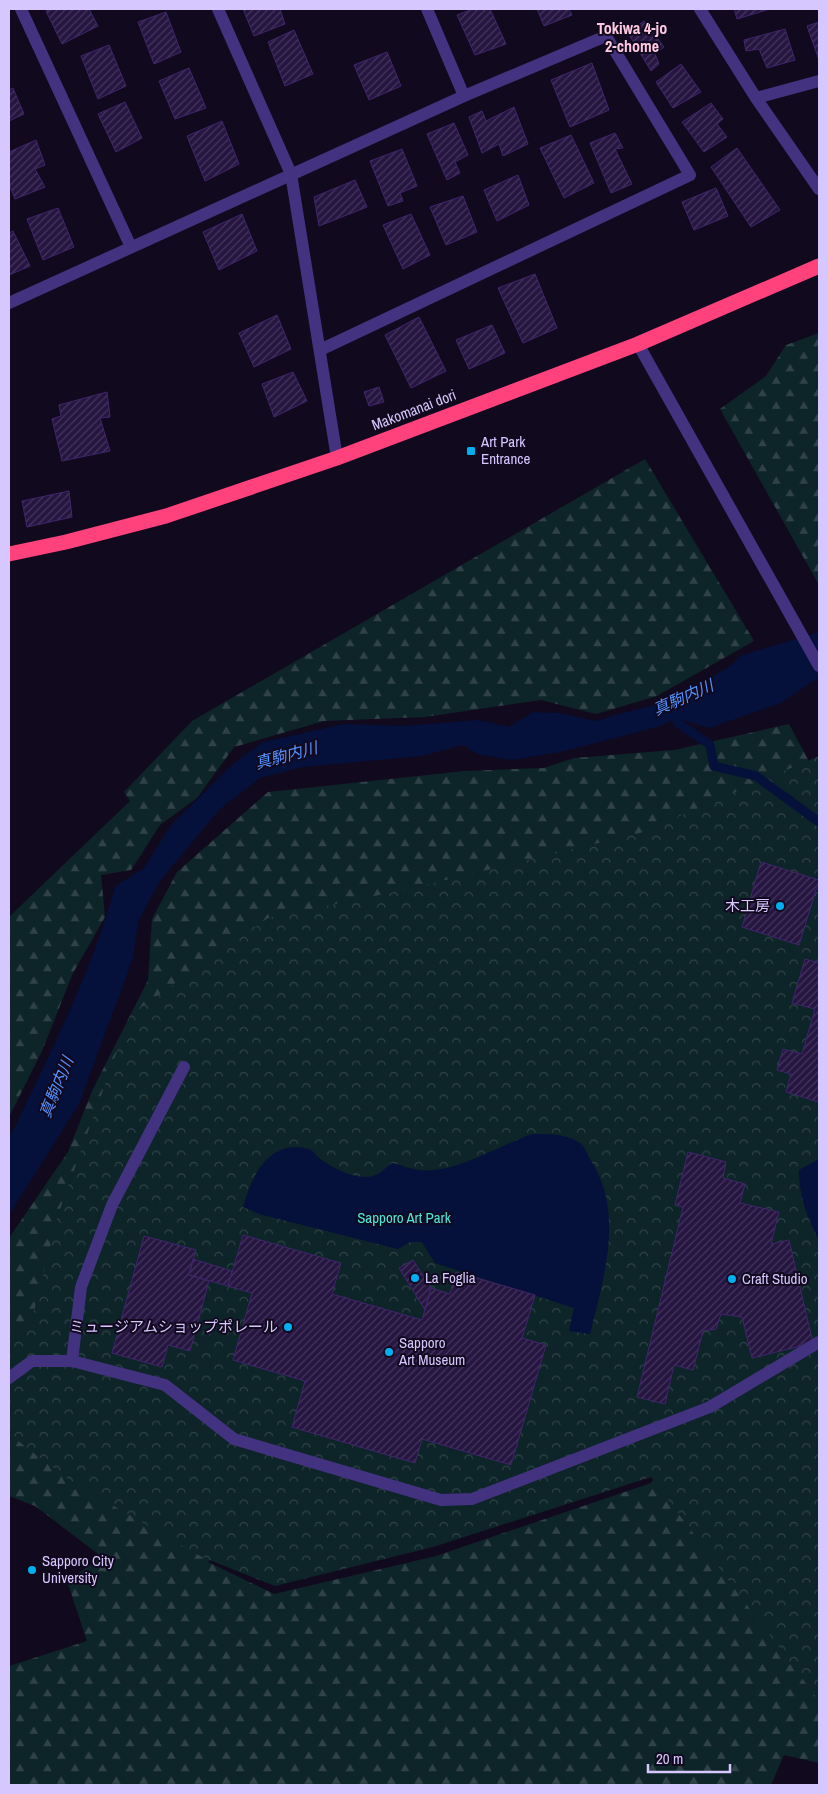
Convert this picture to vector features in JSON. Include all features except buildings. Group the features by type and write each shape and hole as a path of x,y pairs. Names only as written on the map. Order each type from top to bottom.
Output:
{"highway":[{"name":"Makomanai dori","path":"9,554 66,542 166,516 337,458 638,344 819,266"}],"street":[{"path":"21,9 131,247"},
{"path":"218,9 291,174 337,458"},
{"path":"426,9 464,96"},
{"path":"700,9 756,98 819,189"},
{"path":"9,303 464,96 606,36 690,175 320,350"},
{"path":"756,98 819,81"},
{"path":"638,344 819,666"},
{"path":"72,1361 80,1287 112,1205 184,1067"},
{"path":"9,1378 32,1361 72,1361 165,1385 234,1439 441,1500 472,1499 710,1408 819,1342"}],"green space":[{"path":"819,333 819,585 720,409 766,376 786,345"},
{"path":"645,459 754,641 657,696 596,714 541,700 425,717 324,721 234,747 197,798 160,825 131,870 101,875 105,917 73,973 42,1051 9,1117 9,917 130,801 124,792 192,721"},
{"path":"789,724 819,780 819,793 50,1339 9,1355 9,1238 68,1152 92,1091 148,980 152,919 177,872 268,792 465,771 544,768 574,758 674,750"},
{"name":"Sapporo Art Park","path":"819,756 819,1701 651,1477 433,1547 275,1586 202,1557 72,1482 9,1434 9,1337 30,1327 58,1215 130,1015 268,918 408,889 640,833"},
{"path":"819,1370 819,1763 784,1755 771,1785 9,1785 9,1666 87,1641 67,1581 102,1557 35,1506 9,1496 9,1413 236,1535 208,1562 274,1594 436,1556 651,1483 678,1444"}],"water":[{"name":"真駒内川","path":"819,632 819,677 781,703 709,728 676,718 661,726 561,752 512,760 478,754 463,745 421,756 303,767 260,778 220,809 159,882 138,922 133,958 79,1104 9,1215 9,1136 70,1010 95,949 115,886 143,869 172,824 231,766 263,742 344,724 403,726 478,720 509,727 533,712 560,713 595,721 664,702 729,667 742,655"},
{"path":"533,1134 564,1136 581,1144 602,1184 607,1205 608,1248 605,1270 590,1334 569,1331 574,1308 435,1263 422,1242 410,1242 398,1249 259,1214 243,1207 257,1172 264,1162 283,1149 295,1147 309,1149 323,1161 340,1171 360,1177 367,1177 378,1174 392,1163 419,1170 447,1168"},
{"path":"819,1159 819,1240 804,1206 800,1189 799,1170"}],"waterway":[{"name":"真駒内川","path":"671,707 678,723 710,745 714,766 756,776 819,822"}],"place":[{"name":"Art Park Entrance","path":"471,451"},
{"name":"木工房","path":"780,906"},
{"name":"La Foglia","path":"415,1278"},
{"name":"Craft Studio","path":"732,1279"},
{"name":"ミュージアムショップポレール","path":"288,1327"},
{"name":"Sapporo Art Museum","path":"389,1352"},
{"name":"Sapporo City University","path":"32,1570"}],"district":[{"name":"Tokiwa 4-jo 2-chome","path":"632,37"}]}
